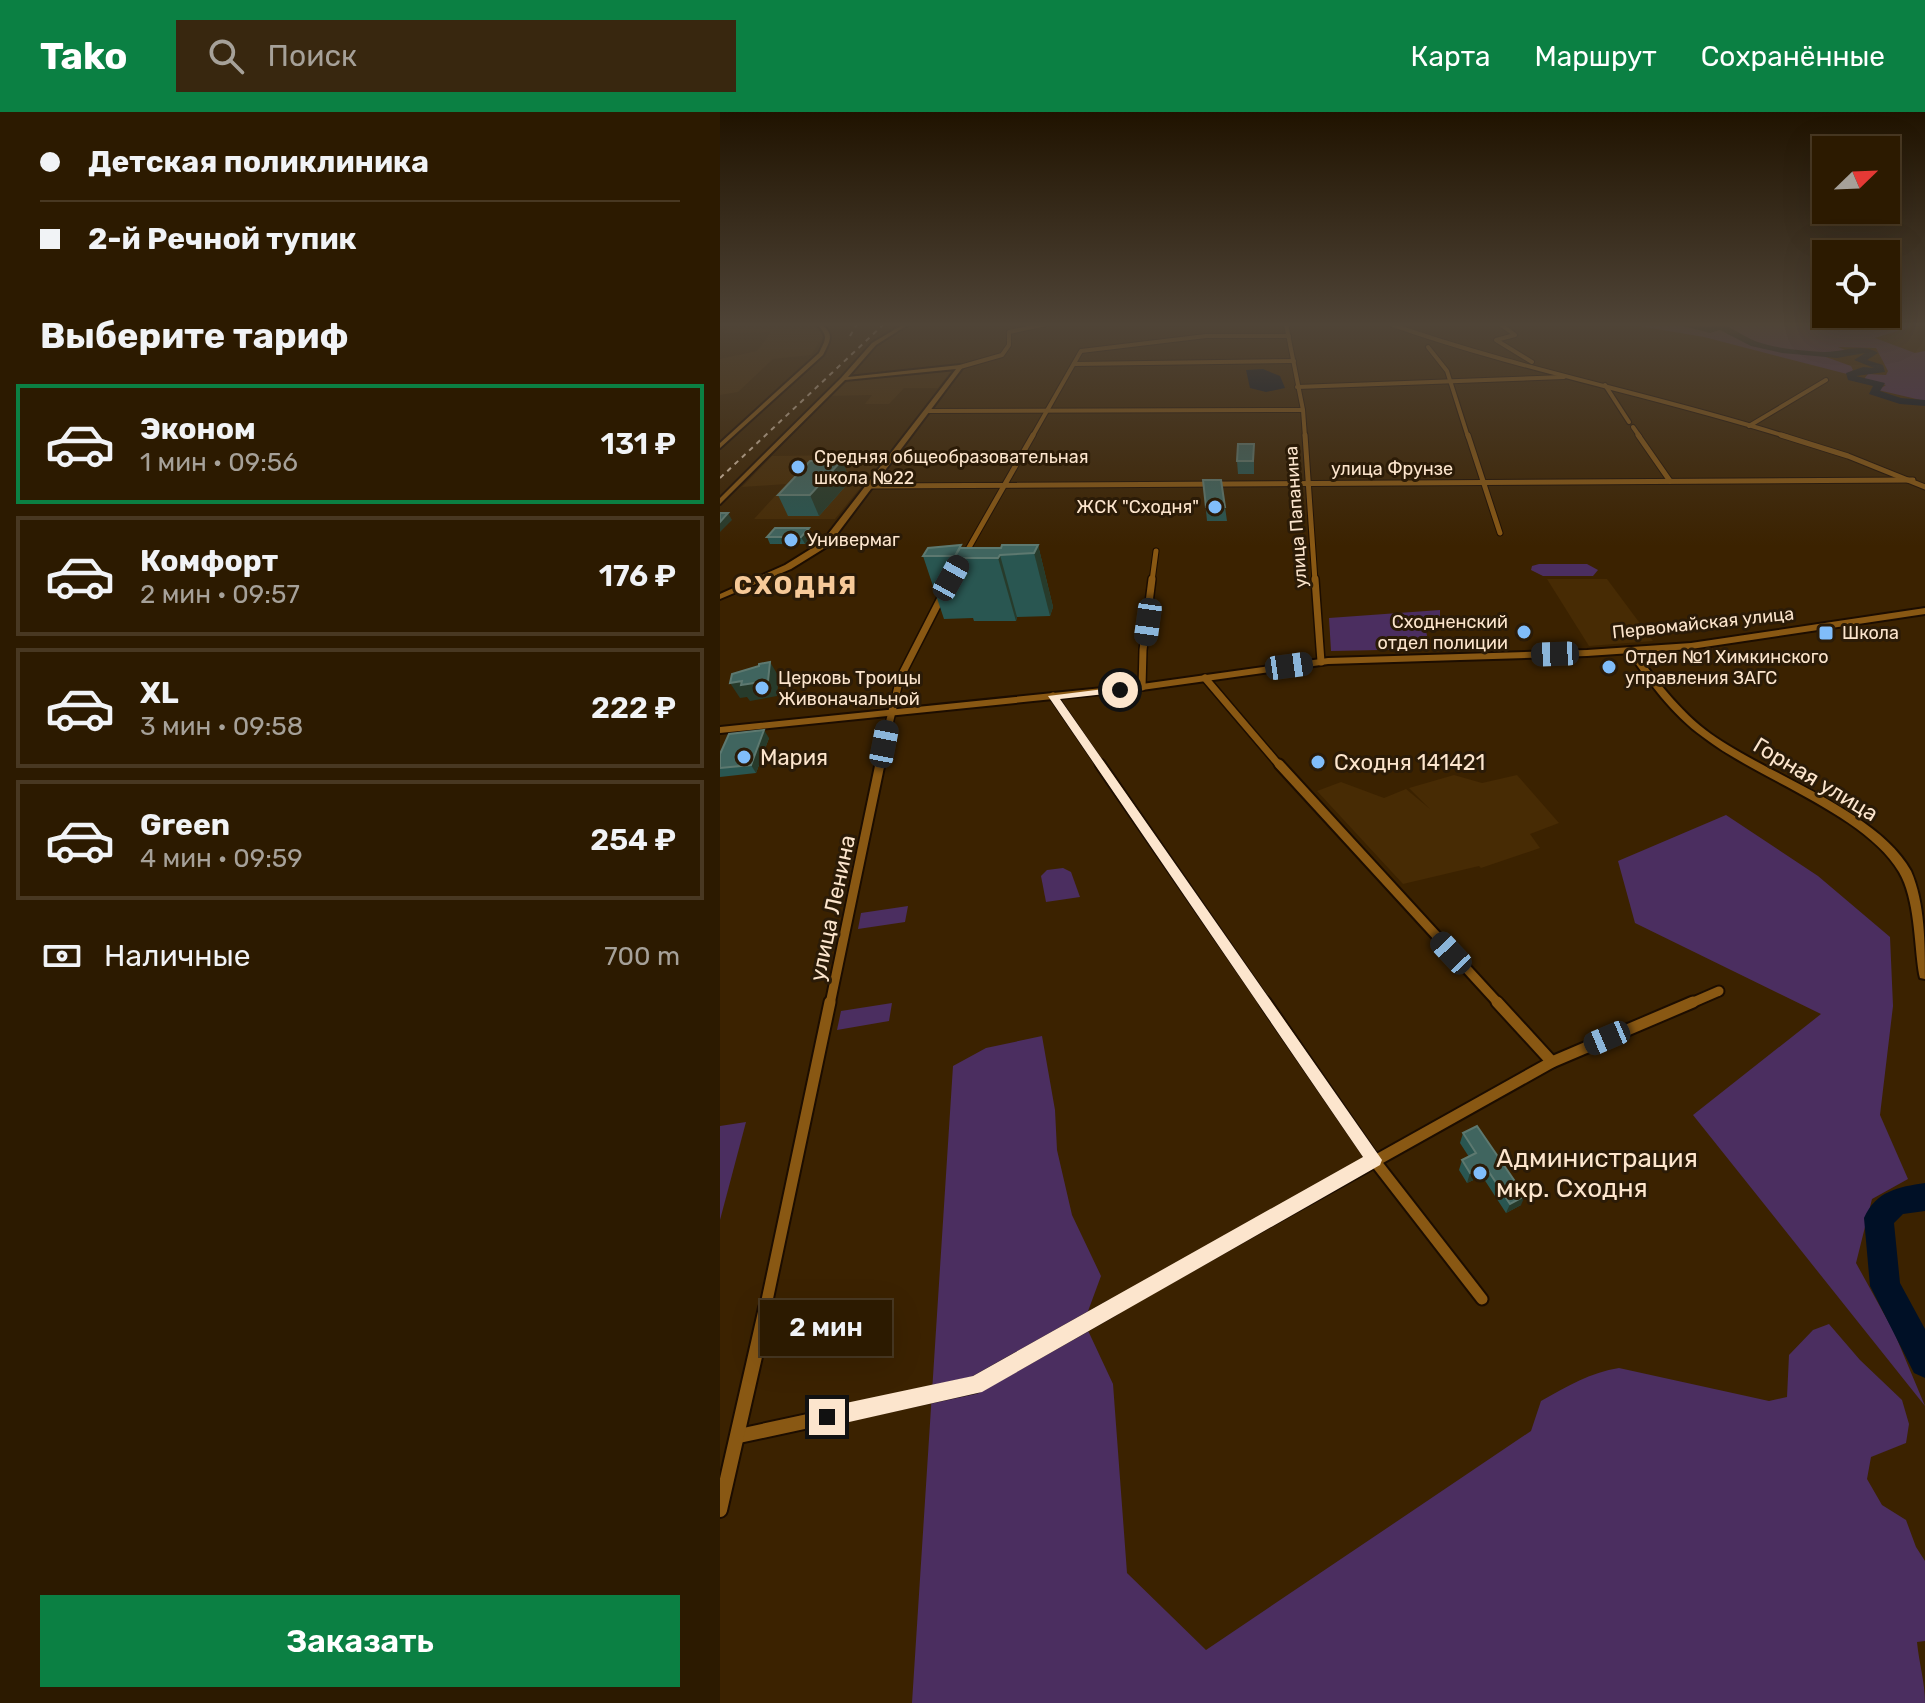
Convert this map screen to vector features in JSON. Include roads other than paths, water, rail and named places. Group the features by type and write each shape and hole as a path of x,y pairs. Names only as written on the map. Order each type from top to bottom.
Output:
{"main road":[{"name":"Первомайская улица","path":"720,730 1142,687 1321,662 1630,650 1738,641 1925,611"}],"street":[{"path":"720,446 772,398"},
{"path":"720,502 824,398"},
{"path":"720,597 788,567 825,544 937,398"},
{"path":"960,563 1052,398"},
{"name":"улица Папанина","path":"1300,398 1321,662"},
{"path":"1456,398 1486,482 1483,486 1500,533"},
{"path":"1614,398 1670,481"},
{"path":"1652,398 1848,456 1925,487"},
{"path":"1749,426 1795,398"},
{"path":"927,411 1303,410"},
{"name":"улица Фрунзе","path":"871,486 1913,480"},
{"path":"1142,687 1143,650 1156,551"},
{"name":"улица Ленина","path":"720,1510 739,1436 890,715 906,666 952,576"},
{"name":"Горная улица","path":"1630,650 1665,697 1707,737 1866,831 1897,859 1912,894 1925,974"},
{"path":"1205,678 1291,778 1552,1062"},
{"path":"1053,696 1374,1160 1482,1299"},
{"path":"739,1436 975,1385 1552,1062 1719,991"}],"waterway":[{"name":"СХОДНЯ","path":"1892,398 1925,403"},
{"name":"СХОДНЯ","path":"1925,1197 1896,1201 1879,1218 1885,1286 1925,1362"}],"railway":[{"path":"720,478 805,398"}],"place":[{"name":"Средняя общеобразовательная школа №22","path":"798,467"},
{"name":"ЖСК \"Сходня\"","path":"1215,507"},
{"name":"Универмаг","path":"791,540"},
{"name":"Сходненский отдел полиции","path":"1524,632"},
{"name":"Школа","path":"1826,633"},
{"name":"Отдел №1 Химкинского управления ЗАГС","path":"1609,667"},
{"name":"Церковь Троицы Живоначальной","path":"762,688"},
{"name":"Мария","path":"744,757"},
{"name":"Сходня 141421","path":"1318,762"},
{"name":"Администрация мкр. Сходня","path":"1480,1173"}],"district":[{"name":"СХОДНЯ","path":"796,585"}]}
